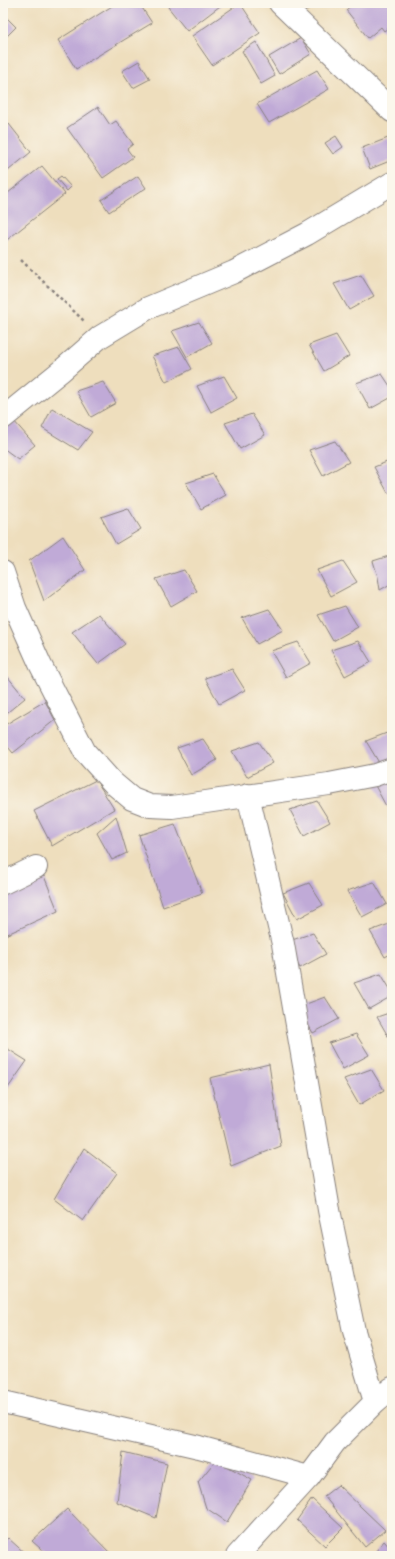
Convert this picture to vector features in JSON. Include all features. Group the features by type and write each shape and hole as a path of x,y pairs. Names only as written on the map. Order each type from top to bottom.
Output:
{"street":[{"path":"280,3 392,111"},
{"path":"3,418 100,337 148,308 234,272 307,234 392,183"},
{"path":"3,572 15,608 40,664 84,752 113,783 132,799 150,806 172,807 329,784 392,769"},
{"path":"248,795 283,944 329,1210 354,1331 375,1402"},
{"path":"3,883 36,867"},
{"path":"237,1556 309,1477 335,1442 375,1402 392,1388"},
{"path":"3,1402 199,1447 309,1477"}],"path":[{"path":"20,260 100,337"}],"building":[{"path":"117,3 139,3 152,23 76,69 58,40"},
{"path":"173,3 224,3 187,31 168,7"},
{"path":"240,3 260,33 212,65 192,36"},
{"path":"298,3 317,3 304,12"},
{"path":"354,3 392,3 392,25 384,31 381,27 368,38 346,10"},
{"path":"3,14 16,27 3,40"},
{"path":"301,38 311,54 279,74 269,57"},
{"path":"256,42 275,76 261,84 242,51"},
{"path":"139,61 150,79 133,88 122,71"},
{"path":"317,70 329,89 269,123 257,104"},
{"path":"98,107 110,125 116,121 133,144 127,149 133,157 103,178 67,128"},
{"path":"9,124 31,152 3,175 3,129"},
{"path":"336,136 343,147 333,154 325,143"},
{"path":"388,138 392,147 392,160 370,169 362,148"},
{"path":"42,166 65,194 3,243 3,197"},
{"path":"61,176 71,187 67,191 57,179"},
{"path":"138,176 146,188 109,212 101,200"},
{"path":"361,275 374,296 349,310 334,284"},
{"path":"199,322 212,343 187,357 172,331"},
{"path":"336,335 349,356 324,371 309,345"},
{"path":"179,347 192,369 166,382 152,356"},
{"path":"382,374 392,389 392,397 370,409 356,383"},
{"path":"224,376 237,398 211,412 197,386"},
{"path":"103,382 116,403 91,417 76,391"},
{"path":"52,408 92,432 78,450 42,428"},
{"path":"252,414 265,435 240,449 225,423"},
{"path":"13,420 35,445 18,459 3,448 3,430"},
{"path":"335,441 349,462 323,476 309,450"},
{"path":"392,460 392,491 388,493 374,467"},
{"path":"213,474 226,495 201,509 186,483"},
{"path":"128,508 141,529 116,544 101,517"},
{"path":"63,536 85,570 44,601 29,561"},
{"path":"392,555 392,583 380,590 373,561"},
{"path":"343,561 357,582 331,596 317,570"},
{"path":"184,570 197,591 171,606 156,579"},
{"path":"345,606 358,627 333,641 318,615"},
{"path":"269,609 283,630 257,644 242,618"},
{"path":"99,614 125,644 98,664 72,632"},
{"path":"358,641 371,662 345,676 331,650"},
{"path":"298,642 311,663 286,677 271,651"},
{"path":"232,669 245,690 219,704 205,678"},
{"path":"3,671 25,698 3,716"},
{"path":"45,701 55,720 13,753 3,741 3,726"},
{"path":"392,731 392,760 381,766 366,741"},
{"path":"203,739 217,760 191,775 177,748"},
{"path":"259,742 273,763 247,777 232,751"},
{"path":"392,773 392,803 386,806 372,780"},
{"path":"96,780 114,809 52,846 34,811"},
{"path":"317,801 330,822 304,836 290,810"},
{"path":"116,816 127,853 112,860 97,833"},
{"path":"175,824 202,893 163,907 139,835"},
{"path":"44,876 58,911 3,936 3,893"},
{"path":"374,882 387,904 362,917 347,891"},
{"path":"309,883 323,905 297,919 283,893"},
{"path":"392,923 392,953 385,957 370,931"},
{"path":"313,933 326,954 300,968 286,942"},
{"path":"381,974 392,992 392,996 369,1009 354,983"},
{"path":"325,997 339,1019 313,1033 298,1007"},
{"path":"392,1012 392,1043 377,1017"},
{"path":"356,1034 369,1055 343,1069 329,1043"},
{"path":"3,1046 27,1061 3,1095"},
{"path":"269,1064 281,1146 231,1166 210,1078"},
{"path":"371,1069 384,1090 359,1105 344,1079"},
{"path":"84,1148 117,1173 83,1221 54,1199"},
{"path":"123,1452 167,1463 156,1518 117,1502"},
{"path":"216,1460 252,1480 227,1522 206,1508 198,1482"},
{"path":"338,1485 385,1530 365,1547 324,1496"},
{"path":"312,1499 343,1528 325,1546 297,1520"},
{"path":"67,1509 113,1556 49,1556 32,1541"},
{"path":"8,1538 28,1556 3,1556 3,1543"},
{"path":"384,1541 392,1550 392,1556 372,1556"}]}
